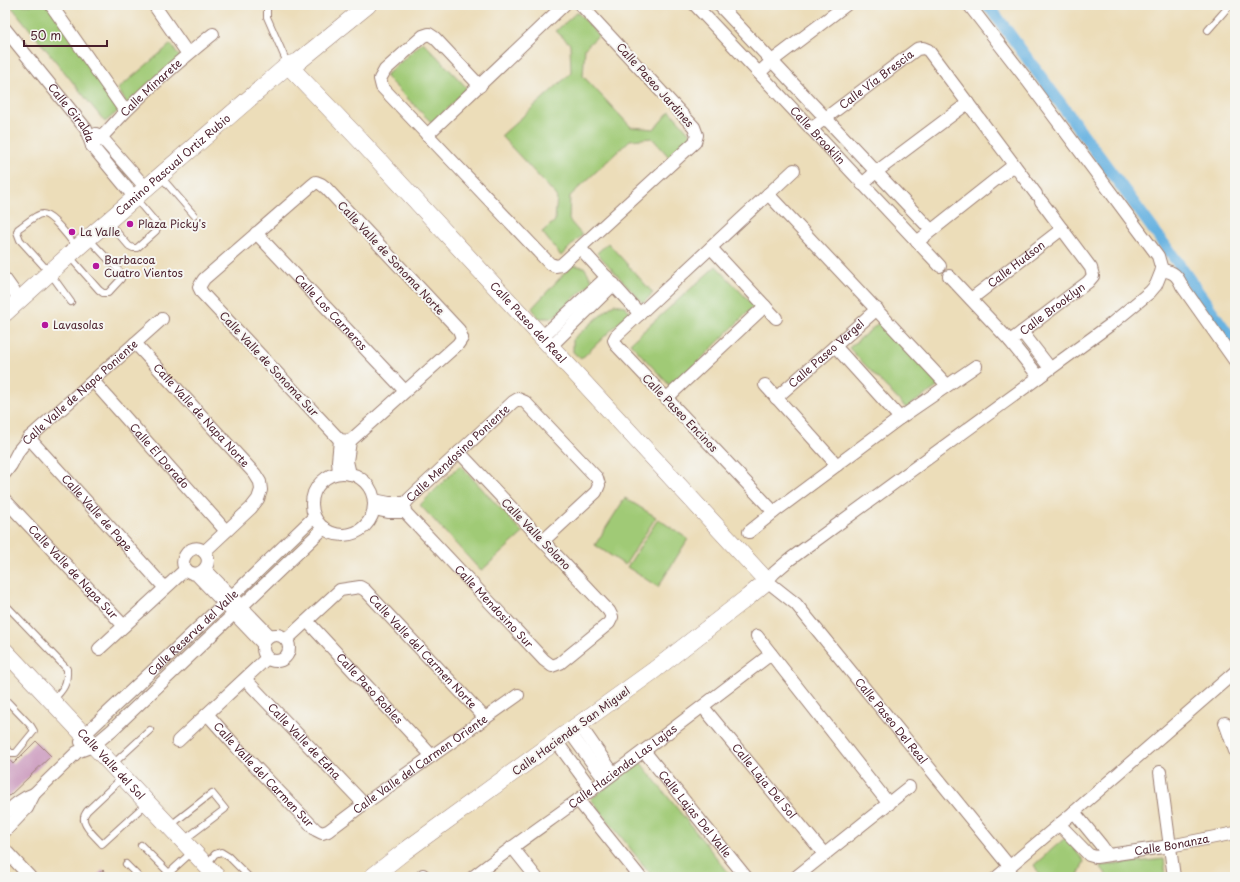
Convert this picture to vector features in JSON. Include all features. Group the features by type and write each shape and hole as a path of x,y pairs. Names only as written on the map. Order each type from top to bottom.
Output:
{"street":[{"path":"50,5 125,111"},
{"path":"154,5 188,54"},
{"name":"Camino Pascual Ortiz Rubio","path":"288,65 291,58 350,5"},
{"name":"Camino Pascual Ortiz Rubio","path":"10,305 50,273 288,65 298,62 368,5"},
{"path":"427,136 564,5"},
{"name":"Calle Paseo Jardines","path":"480,86 435,38 429,34 423,36 385,70 380,79 382,87 427,136 549,263 555,266 561,265 695,142 697,135 694,127 581,5"},
{"name":"Calle Brooklin","path":"695,5 940,266"},
{"path":"705,16 719,5"},
{"name":"Calle Brooklin","path":"719,5 931,230"},
{"path":"759,73 830,10 846,5"},
{"path":"767,581 789,560 1110,325 1156,286 1162,270 1158,256 1024,76 969,5"},
{"name":"Calle Giralda","path":"5,29 86,129 141,193"},
{"name":"Calle Minarete","path":"97,142 125,111 188,54 213,34"},
{"name":"Calle Vía Brescia","path":"811,129 917,49 923,48 928,50 1062,229"},
{"name":"Calle Paseo del Real","path":"288,65 358,138 767,581"},
{"path":"862,184 968,103"},
{"path":"917,242 1014,165"},
{"name":"Calle Paseo Encinos","path":"774,512 617,346 614,340 616,336 794,170"},
{"name":"Calle Valle de Sonoma Norte","path":"256,233 316,182 326,188 337,199 459,330 462,338 458,344 405,391"},
{"path":"768,194 947,385"},
{"name":"Calle Brooklyn","path":"1010,341 1088,282 1092,276 1092,268 1062,229"},
{"name":"Calle Hudson","path":"971,299 1062,229"},
{"name":"Calle Valle de Sonoma Sur","path":"256,233 204,279 199,287 202,293 345,441"},
{"name":"Calle Los Carneros","path":"256,233 405,391"},
{"path":"580,248 640,314"},
{"path":"711,248 776,318"},
{"path":"1162,270 1170,272 1178,277 1182,286 1235,361"},
{"path":"949,276 1010,341 1039,377"},
{"path":"5,279 10,305"},
{"path":"546,342 610,281"},
{"path":"667,398 765,306"},
{"name":"Calle Paseo Vergel","path":"776,398 876,309"},
{"name":"Calle Valle de Napa Poniente","path":"5,473 19,450 29,438 162,319"},
{"path":"1022,332 1050,368"},
{"name":"Calle Valle de Napa Norte","path":"135,343 255,474 260,482 261,490 258,499 251,508 226,531"},
{"path":"835,346 900,418"},
{"path":"749,532 900,418 976,366"},
{"name":"Calle El Dorado","path":"93,381 226,531"},
{"path":"765,386 837,465"},
{"path":"345,473 347,460 345,441 405,391"},
{"name":"Calle Mendosino Poniente","path":"405,508 458,452 512,402 518,399 525,402 597,478 599,485 596,492 543,541"},
{"name":"Calle Valle de Pope","path":"29,438 165,588"},
{"name":"Calle Valle Solano","path":"458,452 609,611 612,617"},
{"path":"345,473 359,477 366,483 372,491 374,505 371,519 365,527 348,535 338,535 329,532 314,517 312,498 316,488 322,481 331,475 345,473"},
{"name":"Calle Valle de Napa Sur","path":"5,500 124,626"},
{"path":"374,505 388,512 405,508"},
{"name":"Calle Mendosino Sur","path":"405,508 544,660 552,666 560,663 609,623 612,617"},
{"name":"Calle Reserva del Valle","path":"5,831 27,808 34,794 89,741 228,600 314,517"},
{"name":"Calle Reserva del Valle","path":"89,741 112,730 324,528"},
{"path":"204,552 226,531"},
{"path":"99,650 165,588 196,570 207,566 208,558 204,552 196,549 188,551 184,557 184,565 196,570 267,640"},
{"name":"Calle Hacienda San Miguel","path":"372,877 568,732 654,672 767,581"},
{"name":"Calle Paseo Del Real","path":"767,581 796,604 1010,867"},
{"name":"Calle Valle del Carmen Norte","path":"307,620 340,590 360,587 365,590 485,718"},
{"path":"286,640 307,620"},
{"name":"Calle Paso Robles","path":"307,620 432,756"},
{"path":"278,635 286,640 289,653 283,660 274,662 267,658 263,651 267,640 278,635"},
{"path":"757,636 889,804"},
{"name":"Calle Valle del Sol","path":"5,651 211,871"},
{"name":"Calle Hacienda Las Lajas","path":"473,877 703,707 771,654"},
{"path":"178,741 267,658"},
{"path":"998,877 1235,672"},
{"name":"Calle Valle de Edna","path":"245,679 364,804"},
{"name":"Calle Valle del Carmen Oriente","path":"322,833 328,831 518,695"},
{"name":"Calle Laja Del Sol","path":"703,707 825,855"},
{"name":"Calle Valle del Carmen Sur","path":"207,714 316,830 322,833"},
{"path":"1225,723 1235,751"},
{"path":"568,732 609,776"},
{"path":"568,732 592,790"},
{"name":"Calle Lajas Del Valle","path":"644,751 746,877"},
{"path":"1160,772 1174,877"},
{"path":"796,877 909,787"},
{"name":"Calle Reserva del Valle","path":"5,814 20,800 34,794"},
{"path":"578,800 640,877"},
{"path":"1074,812 1101,844 1108,855"},
{"name":"Calle Bonanza","path":"1059,824 1089,855 1096,857 1170,846 1235,833"},
{"path":"512,847 536,877"},
{"path":"5,850 30,877"}],"lane":[{"path":"267,5 267,18 288,65"},
{"path":"1208,30 1230,5"},
{"path":"160,176 194,215"},
{"path":"108,222 129,246 132,248 137,248 156,231 158,225 141,193"},
{"path":"71,302 50,273 20,240 17,232 18,229 42,213 46,214 78,248 99,290 103,294 108,293 121,279 121,273 78,248"},
{"path":"5,604 67,669 68,677 63,690 52,701"},
{"path":"5,699 34,731 16,753 11,753 5,747"},
{"path":"111,765 150,730"},
{"path":"123,777 87,811 84,817 84,823 102,844 147,803"},
{"path":"163,877 170,875 187,846 224,809 212,794 169,826"},
{"path":"141,845 170,875"},
{"path":"211,871 215,854 221,852 229,857 250,877"},
{"path":"126,864 139,877"},
{"path":"1010,867 1018,877"}],"green space":[{"path":"10,5 50,5 122,108 105,122"},
{"path":"577,12 599,35 585,48 583,76 631,127 654,129 670,111 692,136 670,158 652,138 630,140 570,196 569,220 582,235 561,256 542,232 555,221 557,196 501,136 571,73 570,44 556,31"},
{"path":"423,42 467,88 433,124 385,76"},
{"path":"171,44 182,60 129,107 118,89"},
{"path":"608,243 653,293 643,303 597,253"},
{"path":"572,265 584,267 593,281 552,318 539,318 532,308"},
{"path":"716,266 754,306 672,388 630,343"},
{"path":"614,304 625,306 630,312 581,359 573,352 573,339"},
{"path":"880,322 940,385 906,408 849,348"},
{"path":"460,465 523,533 481,571 420,505"},
{"path":"625,498 656,517 625,565 595,545"},
{"path":"658,519 688,539 658,587 627,567"},
{"path":"640,762 732,877 653,877 591,799"},
{"path":"1065,838 1084,861 1078,876 1041,877 1034,865"},
{"path":"1164,859 1166,877 1108,877 1099,866"}],"building":[{"path":"36,741 51,756 8,797 5,794 5,755 13,764"},
{"path":"103,870 109,877 95,877"}],"waterway":[{"path":"988,5 1175,259 1235,344"}],"place":[{"name":"Plaza Picky's","path":"130,224"},
{"name":"La Valle","path":"72,232"},
{"name":"Barbacoa Cuatro Vientos","path":"96,266"},
{"name":"Lavasolas","path":"45,325"}]}
